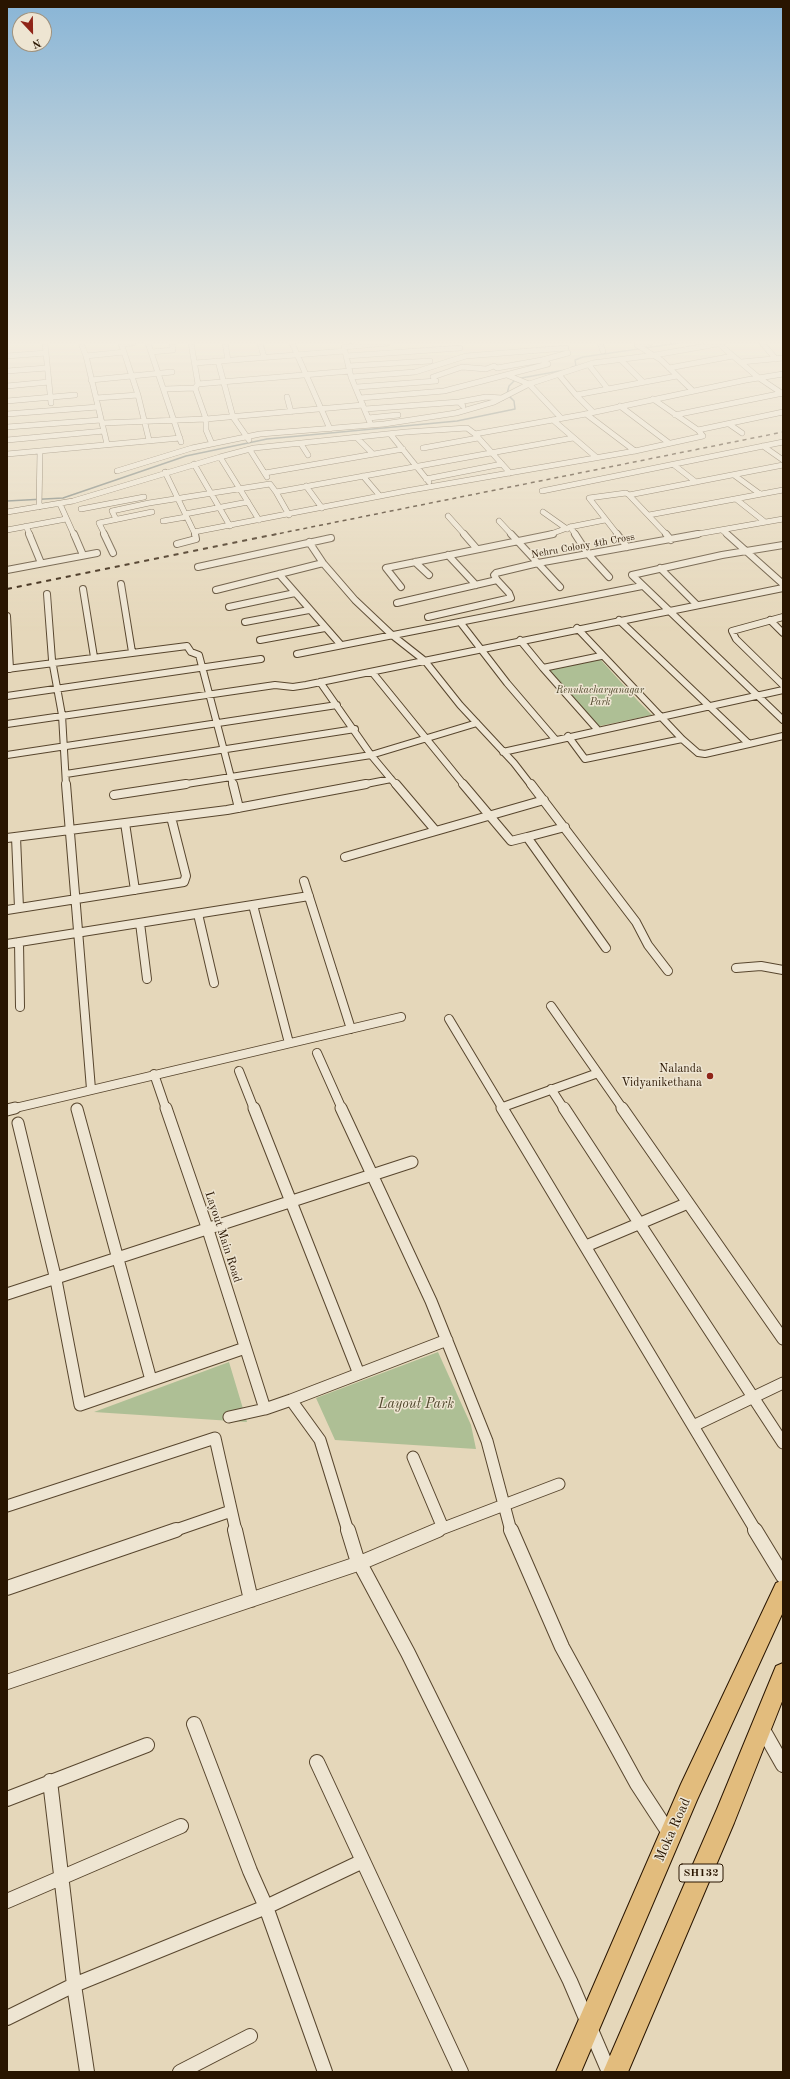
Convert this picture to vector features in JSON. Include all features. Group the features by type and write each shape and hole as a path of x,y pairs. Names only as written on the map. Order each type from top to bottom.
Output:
{"main road":[{"name":"Moka Road","path":"568,2072 670,1834 783,1590"},
{"name":"SH132","path":"615,2072 726,1815 783,1673"}],"street":[{"path":"106,440 107,444"},
{"path":"7,454 149,440"},
{"path":"181,440 184,451"},
{"path":"210,440 212,444"},
{"path":"247,440 288,515"},
{"path":"7,512 39,505 60,504 111,490 165,472 220,457 261,440"},
{"path":"117,471 212,444 301,444 338,440"},
{"path":"359,440 373,454"},
{"path":"396,440 432,487"},
{"path":"423,448 458,440"},
{"path":"479,440 510,473"},
{"path":"276,492 562,440"},
{"path":"575,440 596,457"},
{"path":"620,440 635,451"},
{"path":"665,440 669,443"},
{"path":"194,532 380,496 635,451 683,440"},
{"path":"542,491 609,479 783,442"},
{"path":"301,444 308,455"},
{"path":"763,446 783,460"},
{"path":"265,473 403,449"},
{"path":"39,505 40,451"},
{"path":"220,457 259,520"},
{"path":"194,464 230,526"},
{"path":"426,479 502,464"},
{"path":"674,465 696,482"},
{"path":"627,547 589,500 591,497 628,494 783,465"},
{"path":"165,472 179,498 196,539 177,544"},
{"path":"734,475 760,494"},
{"path":"363,476 380,496"},
{"path":"609,479 614,483"},
{"path":"112,511 179,498 270,484"},
{"path":"306,486 322,508"},
{"path":"620,488 649,515 671,540"},
{"path":"649,515 783,490"},
{"path":"81,509 143,494 155,518"},
{"path":"104,497 116,519"},
{"path":"736,499 765,522"},
{"path":"162,521 218,507 248,502"},
{"path":"60,504 83,555"},
{"path":"113,553 99,523 152,512"},
{"path":"543,512 569,528 588,554 609,578"},
{"path":"448,516 477,549"},
{"path":"7,530 66,519"},
{"name":"Nehru Colony 4th Cross","path":"497,580 494,574 496,573 538,563 783,519"},
{"path":"401,587 386,568 556,534 569,528 605,520"},
{"path":"499,521 560,586"},
{"path":"26,526 42,563"},
{"path":"722,530 783,584"},
{"path":"198,567 331,538"},
{"path":"309,542 323,563 355,600 392,635 425,661 544,800 636,922 648,945 668,971"},
{"path":"783,545 745,551 632,575 783,720"},
{"path":"7,570 97,553"},
{"path":"448,555 476,585"},
{"path":"415,562 429,575"},
{"path":"216,590 323,563"},
{"path":"660,568 697,604"},
{"path":"279,574 340,645"},
{"path":"397,603 497,580 509,593 511,598 428,617"},
{"path":"121,584 132,652"},
{"path":"297,654 642,586"},
{"path":"7,724 275,685 293,687 425,661 576,628 783,588"},
{"path":"83,589 94,657"},
{"path":"229,607 295,593"},
{"path":"47,594 53,663 62,715 69,829 91,1088"},
{"path":"245,622 310,610"},
{"path":"7,616 9,669 184,645 199,656 239,808"},
{"path":"783,617 732,631 736,639 783,685"},
{"path":"619,620 749,744"},
{"path":"770,620 783,633"},
{"path":"460,622 532,714 555,739"},
{"path":"260,640 325,628"},
{"path":"576,628 693,751 705,754 783,736"},
{"path":"520,640 597,730"},
{"path":"543,668 601,656"},
{"path":"7,696 261,659"},
{"path":"372,672 488,815 511,841 565,827"},
{"path":"320,682 355,729 371,755 435,830"},
{"path":"503,752 568,736 659,716 710,707 783,690"},
{"path":"7,755 337,705"},
{"path":"114,795 371,755 477,723"},
{"path":"66,774 355,729"},
{"path":"568,736 585,759 682,739"},
{"path":"7,838 239,808 391,779"},
{"path":"345,856 544,800"},
{"path":"7,910 179,883 186,879 171,817"},
{"path":"125,822 135,890"},
{"path":"16,837 19,908"},
{"path":"527,837 606,948"},
{"path":"304,881 351,1028"},
{"path":"7,944 309,896"},
{"path":"253,905 289,1043"},
{"path":"198,914 214,983"},
{"path":"140,923 147,979"},
{"path":"18,942 20,1007"},
{"path":"736,968 761,966 783,970"},
{"path":"551,1006 783,1340"},
{"path":"7,1110 91,1088 401,1017"},
{"path":"449,1019 783,1576"},
{"path":"317,1053 371,1175 431,1301 487,1441 508,1523 562,1647 637,1784 670,1834"},
{"path":"239,1071 359,1374"},
{"path":"503,1108 598,1073"},
{"name":"Layout Main Road","path":"154,1074 208,1230 265,1409"},
{"path":"551,1090 783,1443"},
{"path":"77,1109 151,1380"},
{"path":"18,1123 56,1280 80,1404 245,1348"},
{"path":"7,1294 56,1280 412,1162"},
{"path":"586,1246 688,1203"},
{"path":"229,1417 265,1409 291,1400 447,1340"},
{"path":"694,1426 783,1383"},
{"path":"291,1400 320,1440 360,1563 408,1653 490,1816 570,1981 609,2072"},
{"path":"7,1506 215,1438 251,1600"},
{"path":"413,1457 443,1528"},
{"path":"7,1682 360,1563 443,1528 560,1484"},
{"path":"7,1588 231,1511"},
{"path":"194,1724 250,1872 266,1907 325,2072"},
{"path":"762,1727 783,1765"},
{"path":"7,1799 50,1781 147,1745"},
{"path":"316,1762 461,2072"},
{"path":"50,1781 74,1985 87,2072"},
{"path":"7,1901 181,1826"},
{"path":"7,2018 74,1985 266,1907 363,1861"},
{"path":"180,2072 250,2036"}],"green space":[{"name":"Renukacharyanagar Park","path":"600,659 652,715 595,727 547,670"},
{"name":"Layout Park","path":"438,1352 471,1425 476,1449 335,1440 316,1398"},
{"path":"229,1362 247,1422 94,1412"}],"waterway":[{"path":"7,501 63,498 186,456 262,440"}],"railway":[{"path":"272,535 743,440"},
{"path":"7,589 277,534"}],"place":[{"name":"Nalanda Vidyanikethana","path":"710,1076"}]}
